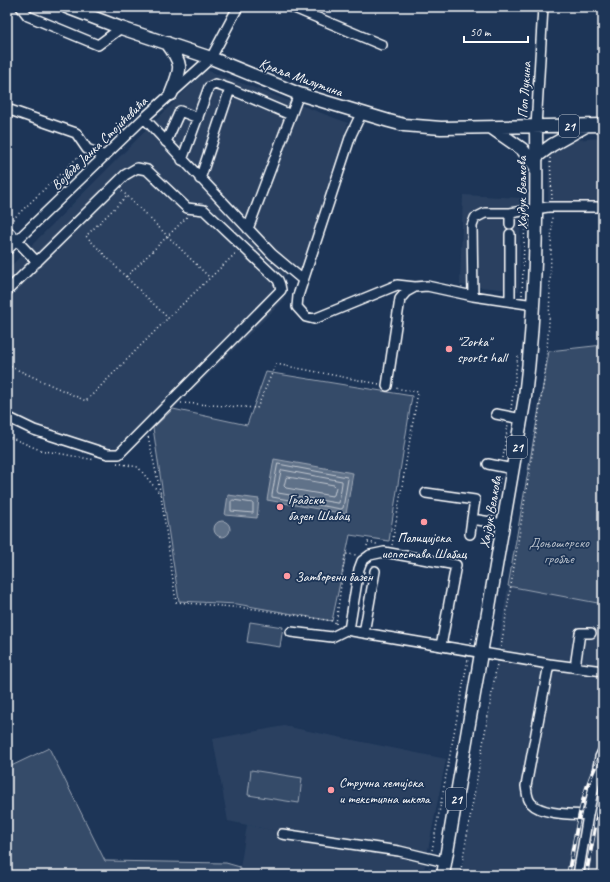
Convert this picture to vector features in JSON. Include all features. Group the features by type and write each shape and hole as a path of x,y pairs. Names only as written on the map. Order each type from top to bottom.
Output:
{"main road":[{"name":"Краља Милутина","path":"66,7 122,28 211,58 299,94 361,114 404,125 448,128 536,127"},
{"path":"167,43 176,55 180,64 180,72 171,94"},
{"name":"21","path":"536,127 603,125"},
{"path":"492,128 513,141 536,162 550,146 588,126"},
{"name":"Хајдук Вељкова","path":"443,875 475,651 503,524 507,468 522,419 528,372 528,304 531,209 536,162 536,127"}],"street":[{"path":"21,7 28,16 98,45 122,28"},
{"path":"211,58 238,7"},
{"path":"292,7 382,45"},
{"name":"Поп Лукина","path":"536,127 543,7"},
{"name":"Војводе Јанка Стојићевића","path":"7,250 144,118 211,58"},
{"path":"182,160 209,87 215,84 291,114"},
{"path":"200,179 230,89"},
{"path":"248,229 299,94"},
{"path":"7,109 76,133 87,149 105,156"},
{"path":"166,142 180,111 198,118"},
{"path":"361,114 351,135 298,296 298,307 306,317 314,319 396,285 415,287 428,286 474,296 528,304"},
{"path":"144,118 272,254 303,280"},
{"path":"7,291 125,175 137,168 147,170 187,208 204,210 278,280 281,290 119,454 108,454 34,430 7,417"},
{"path":"474,296 472,226 473,221 478,216 485,213 510,213 552,207 603,207"},
{"path":"510,213 510,224"},
{"path":"7,230 37,262"},
{"path":"510,234 510,301"},
{"path":"387,386 400,299 406,292 415,287"},
{"path":"496,414 522,419"},
{"path":"488,464 507,468"},
{"path":"426,493 475,500 470,534"},
{"path":"472,519 503,524"},
{"path":"348,630 359,569 362,561 370,555 384,552 456,565 441,646"},
{"path":"364,633 375,571"},
{"path":"291,632 332,637 348,630 499,656 603,671"},
{"path":"575,667 580,632 591,633"},
{"path":"549,664 526,786 528,798 531,803 544,811 588,815"},
{"path":"578,875 588,815 601,768 603,751"},
{"path":"282,834 445,862"}],"path":[{"path":"460,875 499,656 545,375 550,299 552,207 550,146"},
{"path":"7,224 87,149"},
{"path":"524,151 531,209 528,304"},
{"path":"115,185 210,278"},
{"path":"127,196 86,236 126,278 168,318"},
{"path":"126,278 196,209"},
{"path":"7,365 86,401 168,318 243,246"},
{"path":"496,500 507,468 510,417 519,351"},
{"path":"601,351 603,384"},
{"path":"174,403 257,408 276,364 418,392 392,546"},
{"path":"161,495 176,602 255,609 332,621 348,630"},
{"path":"367,549 368,542 380,544"},
{"path":"336,624 345,554 359,555"},
{"path":"428,875 430,859 475,651 474,630"}],"shaded area":[{"path":"206,70 348,123 301,269 283,277 284,300 125,456 105,458 35,436 7,422 7,270"},
{"path":"603,138 603,214 548,214 549,150 573,140"},
{"path":"463,195 521,198 519,291 460,285"},
{"path":"508,586 603,604 603,875 461,875 496,662 507,664 509,651 498,648"},
{"name":"Стручна хемијска и текстилна школа","path":"284,726 446,759 423,875 239,875 247,825 327,841 228,821 213,739"}],"green space":[{"name":"Доњошорско гробље","path":"603,345 603,604 508,586 549,351"},
{"name":"Градски базен Шабац","path":"266,372 412,396 389,541 350,535 332,621 237,604 179,601 153,428 173,409 247,425"},
{"path":"250,622 283,627 280,647 247,642"},
{"path":"49,748 105,861 226,863 240,867 239,875 7,875 7,768"},
{"path":"251,770 302,778 299,803 248,795"}],"water":[{"path":"274,459 353,473 346,514 267,500"},
{"path":"228,495 259,499 257,518 225,515"},
{"path":"222,521 228,523 230,529 228,535 222,537 216,535 214,529 216,523"}],"railway":[{"path":"568,875 584,796 589,780 603,753"},
{"path":"586,875 603,786"}],"place":[{"name":"\"Zorka\" sports hall","path":"449,349"},
{"name":"Градски базен Шабац","path":"280,507"},
{"name":"Полицијска испостава Шабац","path":"424,522"},
{"name":"Затворени базен","path":"287,576"},
{"name":"Стручна хемијска и текстилна школа","path":"331,790"}]}
